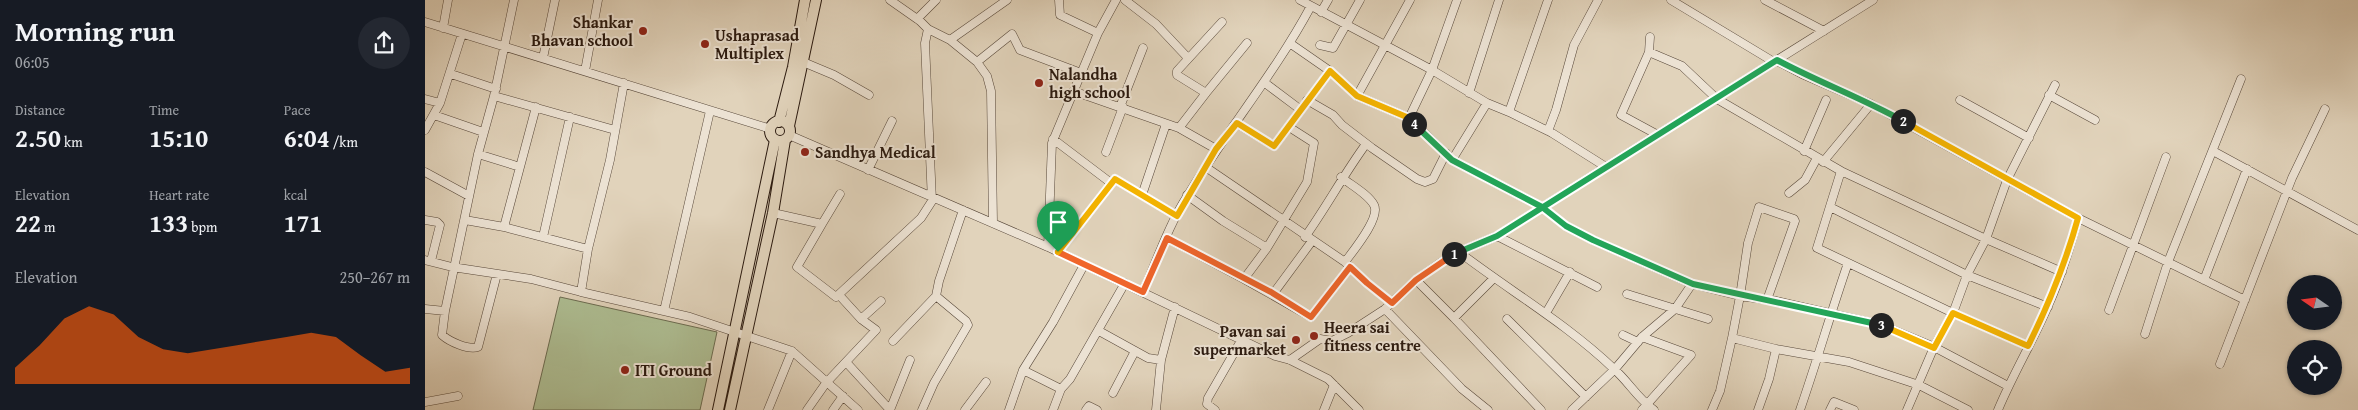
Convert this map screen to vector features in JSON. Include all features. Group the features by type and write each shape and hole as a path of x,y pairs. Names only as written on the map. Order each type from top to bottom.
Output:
{"main road":[{"path":"718,410 734,330 781,132 805,0"},
{"path":"733,409 773,213 781,132 803,62 816,0"}],"street":[{"path":"443,28 448,0"},
{"path":"497,274 478,347 473,348 449,341 442,335 445,311 478,154 495,92 514,0"},
{"path":"543,58 555,0"},
{"path":"585,71 598,0"},
{"path":"890,0 928,29 950,40 977,62 987,76 991,91 993,223"},
{"path":"917,19 929,4 936,0"},
{"path":"950,40 1007,0"},
{"path":"1059,0 1060,15 1098,33"},
{"path":"1048,247 1053,139 1098,33 1116,0"},
{"path":"1125,0 1156,24 1188,58"},
{"path":"1300,0 1432,70 1487,103 1548,131 1606,167"},
{"path":"1321,12 1327,0"},
{"path":"1320,46 1333,48 1360,0"},
{"path":"1357,96 1410,0"},
{"path":"1409,118 1432,70 1457,0"},
{"path":"1469,93 1499,0"},
{"path":"1509,112 1547,0"},
{"path":"1548,131 1556,110 1574,45 1598,0"},
{"path":"1671,0 1775,61 1871,104 2078,218 2245,300"},
{"path":"1765,0 1824,31"},
{"path":"1290,360 1320,340 1332,341 1385,309 1416,280 1459,252 1497,236 1873,0"},
{"path":"1143,292 1187,195 1207,168 1216,149 1237,123 1291,44 1311,6"},
{"path":"425,22 781,132 1048,247 1275,356 1290,360 1328,379 1359,410"},
{"path":"1205,93 1177,75 1177,71 1222,22"},
{"path":"839,296 851,282 921,218 933,196 929,172 925,43 928,29"},
{"path":"425,130 440,103 451,74 462,34"},
{"path":"977,62 1012,34 1020,50 1081,73"},
{"path":"1650,37 1649,52 1621,115 1657,134"},
{"path":"1179,128 1205,93 1247,43"},
{"path":"1291,44 1330,71 1357,96 1409,118 1452,160 1542,207 1566,226 1593,240 1693,284 1740,296 1831,313 1881,325 1934,348 2008,386"},
{"path":"1107,152 1143,48"},
{"path":"1649,52 1682,66 1717,99 1820,160 1985,239 2062,272"},
{"path":"803,62 834,75 869,95"},
{"path":"1237,123 1274,146 1330,71"},
{"path":"451,74 536,107 615,130"},
{"path":"2145,334 2168,262 2241,80"},
{"path":"1265,83 1301,110"},
{"path":"581,292 588,249 610,160 625,84"},
{"path":"1907,410 1934,348 1953,313 1967,275 1985,239 2007,180 2055,85"},
{"path":"1073,91 1179,128 1216,149"},
{"path":"2049,96 2095,120"},
{"path":"425,99 440,103"},
{"path":"1307,100 1333,115 1365,144 1417,179 1425,182 1433,179 1446,153"},
{"path":"1804,151 1826,100"},
{"path":"1960,100 2029,138"},
{"path":"1452,160 1487,103"},
{"path":"1789,193 1805,180 1820,160 1871,104"},
{"path":"504,227 536,107"},
{"path":"2220,364 2287,190 2325,109"},
{"path":"664,311 710,111"},
{"path":"434,115 483,132"},
{"path":"543,237 570,117"},
{"path":"867,170 892,121"},
{"path":"1140,194 1166,124"},
{"path":"1244,279 1284,222 1307,182 1314,144 1289,127"},
{"path":"1053,139 1111,183"},
{"path":"1273,294 1309,239 1341,178 1365,144"},
{"path":"2213,151 2358,230"},
{"path":"478,154 520,168"},
{"path":"2109,310 2165,157"},
{"path":"1207,168 1347,265 1392,303"},
{"path":"2204,280 2247,169"},
{"path":"1841,171 1817,248 1953,313 2028,346"},
{"path":"425,172 469,196"},
{"path":"1167,238 1273,294 1311,317 1347,265 1372,222 1375,211 1368,198 1341,178"},
{"path":"1058,252 1115,179 1177,216"},
{"path":"807,410 826,383 876,330 861,319 839,296 836,297 797,267 840,194"},
{"path":"1187,195 1223,221 1267,248"},
{"path":"1712,410 1721,391 1740,296 1748,243 1758,208 1761,207 1795,220 1767,300"},
{"path":"1830,207 1967,275 2048,307"},
{"path":"893,341 936,296 939,281 963,210"},
{"path":"773,213 823,224"},
{"path":"1998,410 2048,307 2062,272 2078,218"},
{"path":"425,220 437,222 439,225 428,261 531,279 734,330 792,351 858,410"},
{"path":"465,220 504,227 588,249"},
{"path":"1497,236 1597,287"},
{"path":"1459,252 1493,278 1546,313 1615,369 1648,408 1691,355 1623,335"},
{"path":"1800,410 1819,357 1831,313 1848,263"},
{"path":"1009,410 1023,370 1053,322 1084,265"},
{"path":"1546,313 1570,272"},
{"path":"1454,318 1493,278"},
{"path":"1416,280 1541,410"},
{"path":"1053,410 1061,389 1070,379 1099,331 1125,283"},
{"path":"1572,410 1615,369 1640,339 1675,309 1693,284"},
{"path":"1627,294 1707,319"},
{"path":"922,410 934,383 968,325 966,321 936,296"},
{"path":"861,319 881,301"},
{"path":"1156,410 1161,360 1175,307"},
{"path":"425,309 445,311"},
{"path":"1385,309 1462,389 1488,410"},
{"path":"1507,319 1586,397"},
{"path":"1099,331 1147,358 1161,360"},
{"path":"1732,338 1776,349 1849,362 1919,385 1968,410"},
{"path":"1215,410 1207,404 1208,398 1242,339"},
{"path":"1758,410 1769,379 1776,349"},
{"path":"1113,393 1135,350"},
{"path":"768,410 792,351"},
{"path":"846,362 890,410 910,360"},
{"path":"1023,370 1061,389"},
{"path":"965,410 986,382"},
{"path":"1323,410 1334,385"},
{"path":"425,402 458,396"},
{"path":"833,410 843,396"},
{"path":"1830,410 1834,402 1854,410"},
{"path":"1086,410 1089,406 1097,410"}],"green space":[{"name":"ITI Ground","path":"560,297 717,332 700,410 533,410"}],"place":[{"name":"Shankar Bhavan school","path":"643,31"},
{"name":"Ushaprasad Multiplex","path":"705,44"},
{"name":"Nalandha high school","path":"1039,83"},
{"name":"Sandhya Medical","path":"805,152"},
{"name":"Heera sai fitness centre","path":"1314,336"},
{"name":"Pavan sai supermarket","path":"1296,340"},
{"name":"ITI Ground","path":"625,370"}],"route":[{"path":"1058,252 1115,179 1177,216 1187,195 1207,168 1216,149 1237,123 1274,146 1330,71 1357,96 1409,118 1452,160 1542,207 1566,226 1593,240 1693,284 1740,296 1776,301 1881,325 1934,348 1953,313 2028,346 2048,307 2062,272 2078,218 1871,104 1803,74 1777,60 1717,99 1657,134 1542,207 1497,236 1459,252 1439,263 1416,280 1392,303 1350,267 1313,316 1308,317 1271,292 1167,238 1143,292 1058,252"}]}
